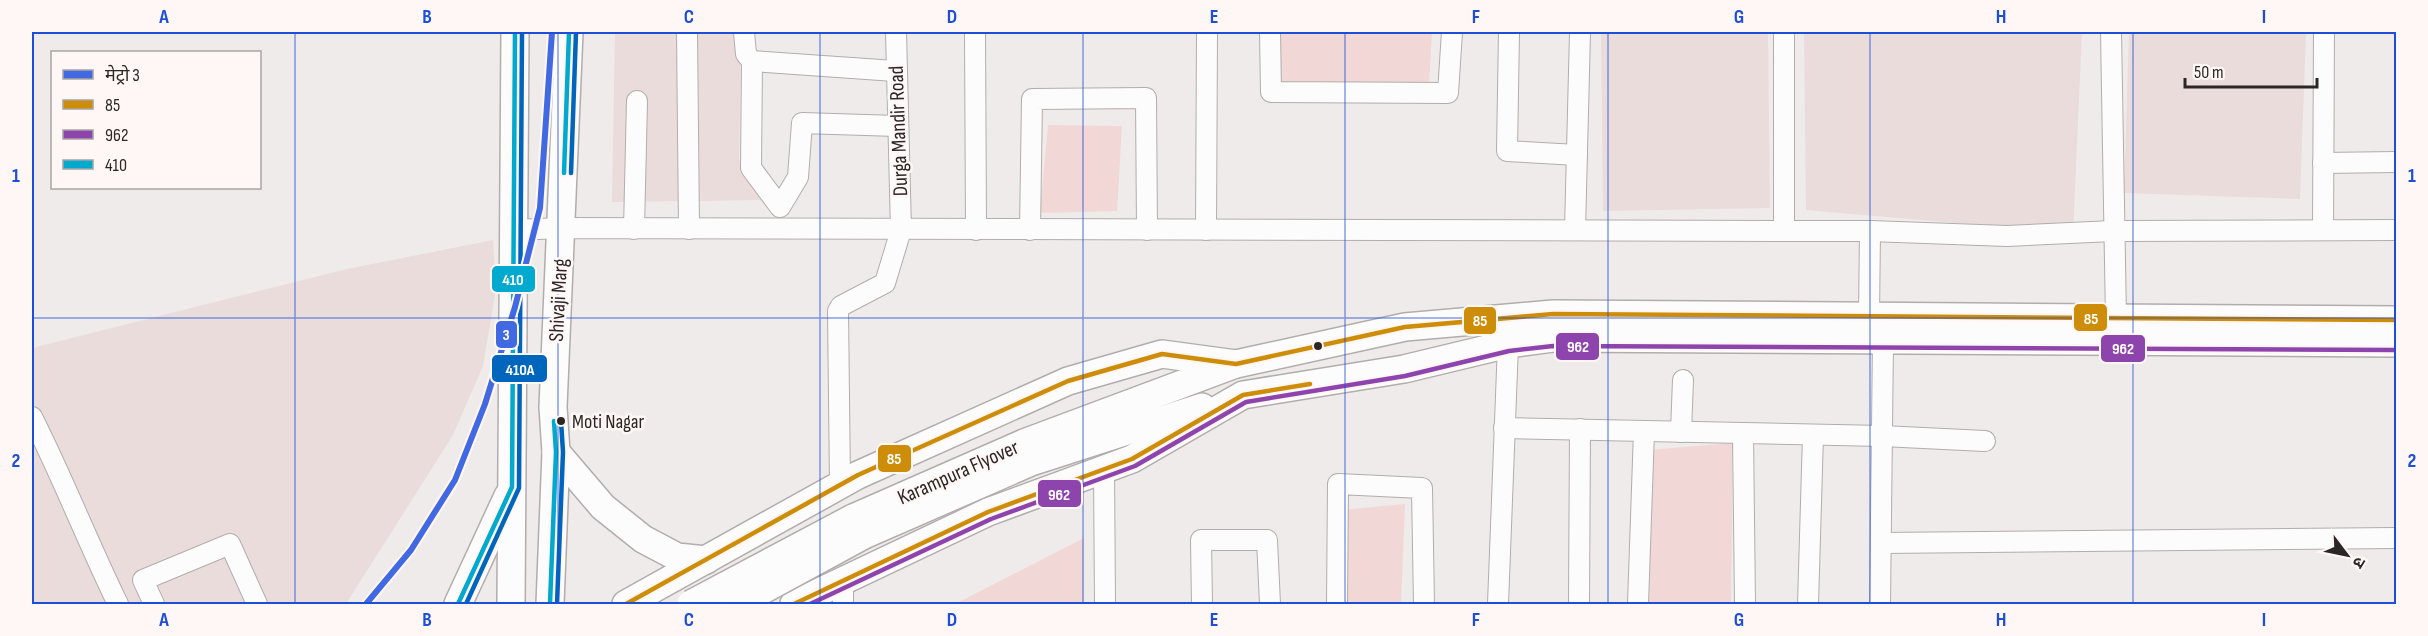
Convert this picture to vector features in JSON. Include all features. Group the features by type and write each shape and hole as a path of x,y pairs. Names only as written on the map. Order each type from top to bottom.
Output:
{"main road":[{"name":"Shivaji Marg","path":"511,604 515,32"},
{"name":"Shivaji Marg","path":"550,604 556,453 553,407 569,32"},
{"path":"626,604 840,484 1068,381 1162,354 1236,364 1405,327 1553,314 2397,320"},
{"path":"768,525 797,603 843,592 988,512 1132,459 1243,395 1404,369 1508,344 1553,338 2397,344"},
{"name":"Karampura Flyover","path":"691,604 858,526 1024,443 1236,364"},
{"name":"Karampura Flyover","path":"736,604 858,526 1031,462 1165,417 1243,395"},
{"path":"556,453 603,507 643,539 677,557 706,560"},
{"path":"458,604 512,487"}],"street":[{"path":"687,32 689,229"},
{"path":"744,32 746,54 753,61 895,71"},
{"name":"Durga Mandir Road","path":"840,484 838,310 841,306 885,283 901,230 895,71 896,32"},
{"path":"975,32 976,230"},
{"path":"1206,230 1207,32"},
{"path":"1270,32 1271,92 1448,93 1452,32"},
{"path":"1509,32 1507,151 1577,155"},
{"path":"1575,231 1580,32"},
{"path":"1784,32 1784,231"},
{"path":"2111,32 2116,319"},
{"path":"2323,230 2324,32"},
{"path":"753,61 751,168 780,207 798,177 802,123 897,126"},
{"path":"1030,230 1032,99 1146,98 1148,230"},
{"path":"634,229 637,101"},
{"path":"2323,163 2397,162"},
{"path":"515,230 561,228 1870,231 2007,236 2113,231 2397,230"},
{"path":"1869,317 1870,231"},
{"path":"1880,604 1883,340"},
{"path":"1498,604 1508,344"},
{"path":"1681,432 1683,380"},
{"path":"32,417 118,604"},
{"path":"1504,428 1882,436 1985,441"},
{"path":"1579,604 1580,429"},
{"path":"1638,604 1644,431"},
{"path":"1743,433 1744,604"},
{"path":"1808,604 1813,435"},
{"path":"1104,470 1105,604"},
{"path":"1337,604 1338,484 1422,488 1424,604"},
{"path":"1881,543 2397,538"},
{"path":"1202,604 1202,540 1267,540 1270,604"},
{"path":"154,604 143,580 230,544 257,604"}],"shaded area":[{"path":"615,32 741,32 739,160 766,200 612,202"},
{"path":"1273,32 1432,32 1429,84 1277,89"},
{"path":"1601,32 1768,32 1770,208 1603,211"},
{"path":"1804,32 2082,32 2073,233 1806,210"},
{"path":"2129,32 2306,32 2300,199 2124,193"},
{"path":"1048,125 1122,126 1117,211 1040,213"},
{"path":"493,240 496,289 483,366 453,435 346,604 32,604 32,348 347,269"},
{"path":"1733,443 1731,604 1629,602 1636,451"},
{"path":"1405,504 1401,604 1329,604 1330,511"},
{"path":"1084,538 1084,604 955,604"}],"metro line":[{"name":"3","path":"366,604 411,550 455,480 485,404 515,307 540,208 552,32"}],"transit line":[{"name":"410","path":"458,604 512,487 515,32"},
{"name":"410A","path":"466,604 519,488 522,32"},
{"name":"410","path":"564,173 569,32"},
{"name":"410A","path":"571,173 576,32"},
{"name":"85","path":"626,604 858,475 1068,381 1162,354 1236,364 1405,327 1553,314 2396,320"},
{"name":"962","path":"810,604 991,519 1135,466 1246,402 1405,376 1509,351 1553,346 2396,350"},
{"name":"85","path":"794,604 988,512 1132,459 1243,395 1310,384"},
{"name":"410","path":"550,604 556,452 554,421"},
{"name":"410A","path":"557,604 563,452 561,421"}],"place":[{"name":"Moti Nagar","path":"561,421"}]}
